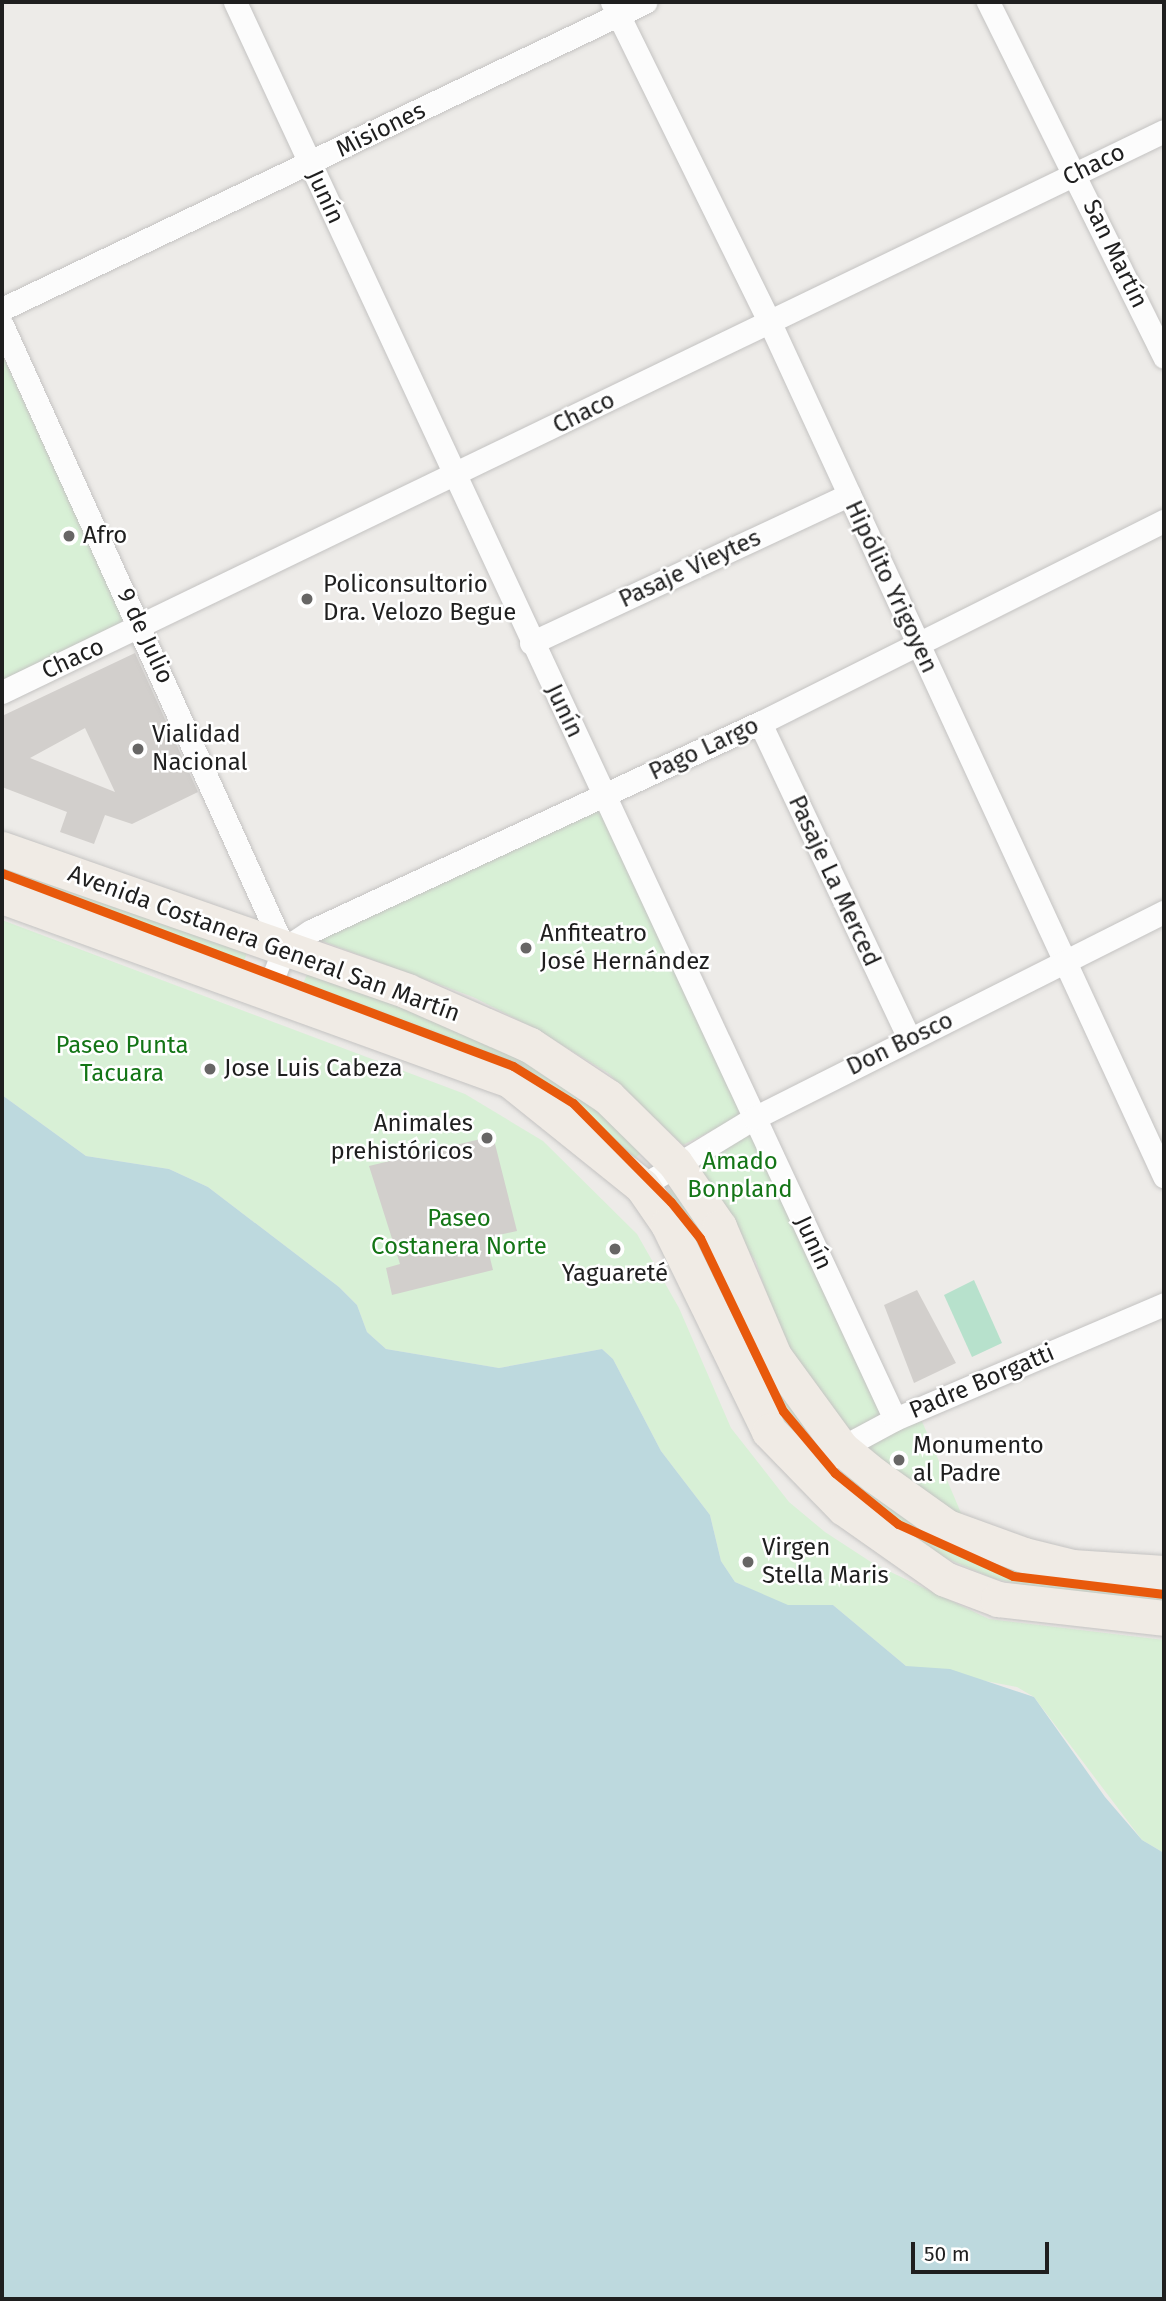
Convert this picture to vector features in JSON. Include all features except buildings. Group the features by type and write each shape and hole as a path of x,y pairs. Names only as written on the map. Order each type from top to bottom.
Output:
{"main road":[{"name":"Avenida Costanera General San Martín","path":"2,849 407,991 530,1045 608,1097 675,1164 719,1227 774,1356 841,1448 947,1527 1072,1566 1164,1573"},
{"name":"Avenida Costanera General San Martín","path":"2,896 510,1080 642,1185 668,1224 764,1422 810,1478 945,1579 998,1600 1164,1618"}],"street":[{"name":"Junín","path":"235,2 531,643 895,1419"},
{"name":"Misiones","path":"2,309 310,164 615,8 645,2"},
{"name":"San Martín","path":"988,2 1076,174 1164,357"},
{"name":"Hipólito Yrigoyen","path":"615,8 770,323 1164,1176"},
{"name":"Chaco","path":"2,692 454,477 1164,131"},
{"name":"9 de Julio","path":"2,325 284,948"},
{"name":"Pasaje Vieytes","path":"531,643 849,495"},
{"name":"Pago Largo","path":"284,948 760,723 1164,521"},
{"name":"Pasaje La Merced","path":"760,723 909,1038"},
{"name":"Don Bosco","path":"642,1185 754,1118 909,1038 1066,964 1164,912"},
{"path":"267,993 284,948"},
{"name":"Padre Borgatti","path":"810,1478 841,1448 895,1419 1164,1304"}],"green space":[{"path":"2,354 127,625 2,684"},
{"name":"Anfiteatro José Hernández","path":"601,804 747,1113 683,1145 608,1073 536,1029 473,997 322,941 322,931"},
{"path":"2,858 248,950 241,970 2,881"},
{"name":"Paseo Costanera Norte","path":"2,920 465,1094 543,1141 637,1234 679,1308 731,1428 789,1502 825,1532 874,1564 989,1619 1164,1640 1164,1853 1142,1840 1034,1697 1017,1687 906,1666 833,1605 788,1606 735,1582 721,1561 710,1515 661,1451 613,1359 602,1349 499,1368 386,1349 367,1332 357,1305 339,1287 208,1187 169,1169 86,1156 2,1095"},
{"path":"308,972 486,1037 593,1104 644,1150 630,1163 580,1121 300,991"},
{"name":"Amado Bonpland","path":"755,1131 887,1418 842,1439 783,1342 756,1262 693,1165"},
{"path":"674,1187 698,1212 811,1425 795,1438 769,1407 658,1198"},
{"path":"974,1280 1002,1343 972,1357 944,1295"},
{"path":"921,1419 964,1520 866,1453 866,1443"},
{"path":"848,1466 906,1510 1164,1581 1164,1602 1071,1595 995,1579 936,1554 832,1483"}],"water":[{"path":"2,1095 86,1156 169,1169 208,1187 339,1287 357,1305 367,1332 386,1349 499,1368 602,1349 613,1359 661,1451 710,1515 721,1561 735,1582 788,1605 833,1605 906,1666 950,1669 1034,1697 1105,1797 1142,1840 1164,1853 1164,2299 2,2299"}],"cycle path":[{"path":"2,873 513,1066 573,1103 671,1202 700,1238 783,1411 835,1473 898,1524 1013,1576 1164,1594"}],"place":[{"name":"Afro","path":"69,536"},
{"name":"Policonsultorio Dra. Velozo Begue","path":"307,599"},
{"name":"Vialidad Nacional","path":"138,749"},
{"name":"Anfiteatro José Hernández","path":"526,948"},
{"name":"Jose Luis Cabeza","path":"210,1069"},
{"name":"Animales prehistóricos","path":"487,1138"},
{"name":"Yaguareté","path":"615,1249"},
{"name":"Monumento al Padre","path":"899,1460"},
{"name":"Virgen Stella Maris","path":"748,1562"}],"park label":[{"name":"Paseo Punta Tacuara","path":"122,1060"}]}
